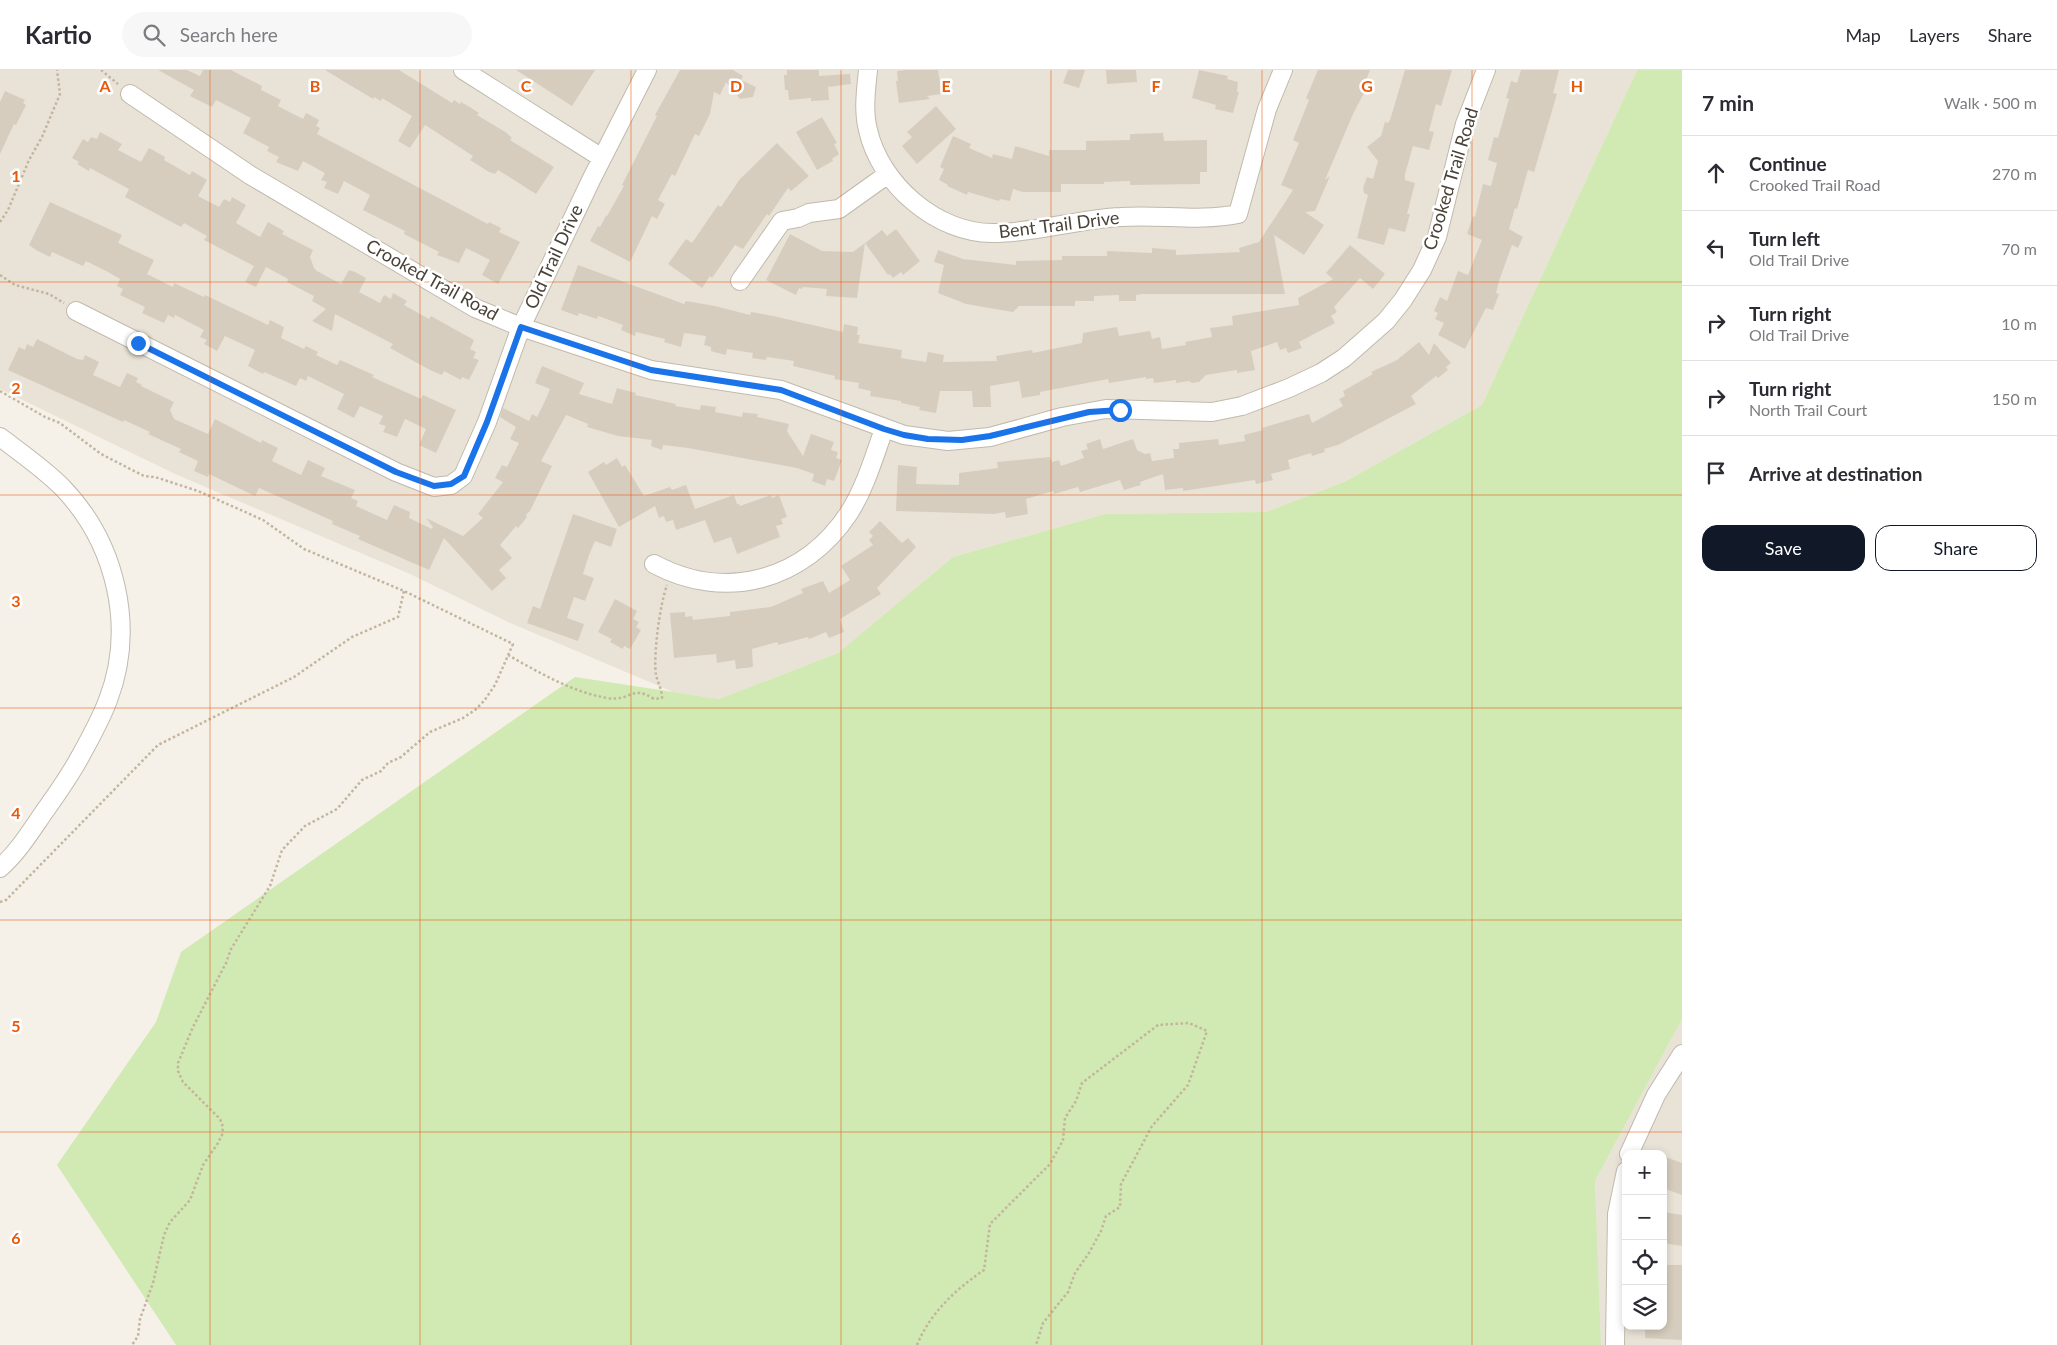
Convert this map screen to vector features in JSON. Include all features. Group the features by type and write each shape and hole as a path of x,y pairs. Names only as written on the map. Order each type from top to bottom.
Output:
{"street":[{"path":"463,70 602,158"},
{"name":"Old Trail Drive","path":"76,311 396,472 434,486 451,484 464,476 484,429 521,327 602,158 647,70"},
{"name":"Bent Trail Drive","path":"868,70 865,116 873,146 888,174 918,205 953,225 979,232 1005,233 1120,216 1217,218 1238,214 1268,109 1283,70"},
{"name":"Crooked Trail Road","path":"130,94 250,175 475,308 521,327 651,370 781,390 904,435 928,439 962,440 990,436 1062,417 1106,410 1212,412 1242,406 1289,388 1321,373 1354,351 1386,322 1422,270 1437,237 1465,124 1486,70"},
{"path":"740,281 782,221 798,218 809,213 839,209 888,174"},
{"path":"654,564 671,573 703,582 738,583 772,575 801,560 827,540 849,513 858,498 884,429"},
{"path":"0,437 61,486 88,520 108,559 114,579 118,599 121,640 119,660 108,700 72,771 13,856 0,868"},
{"path":"1631,1150 1656,1095 1682,1054"},
{"path":"1616,1345 1617,1214 1622,1190"}],"path":[{"path":"0,222 42,137 60,94 57,70"},
{"path":"102,70 130,94"},
{"path":"0,275 15,285 49,294 76,311"},
{"path":"0,391 45,417 60,423 101,454 144,476 190,488 244,511 263,520 304,550 404,591 513,644 495,685 475,710 463,718 430,732 401,757 388,763 381,771 362,780 336,809 305,826 282,850 270,886 231,949 226,963 193,1027 178,1063 178,1071 183,1082 220,1119 222,1135 214,1151 203,1165 190,1200 170,1222 164,1235 153,1283 140,1319 138,1336 132,1345"},
{"path":"508,655 538,672 585,692 608,698 620,698 636,692 645,693 654,699 662,698 656,674 657,653 663,596 671,573"},
{"path":"0,902 6,900 158,745 294,677 352,637 398,617 404,591"},
{"path":"917,1345 923,1330 939,1309 962,1284 984,1270 990,1224 1050,1164 1063,1140 1065,1118 1076,1101 1082,1082 1158,1025 1189,1023 1207,1031 1188,1085 1152,1126 1121,1184 1120,1207 1106,1216 1090,1253 1074,1273 1068,1292 1043,1322 1036,1345"}],"shaded area":[{"path":"0,70 1637,70 1482,405 1346,481 1266,512 1105,514 953,557 838,653 719,699 673,692 508,622 410,574 175,474 0,389"},
{"path":"1682,1019 1682,1345 1601,1345 1595,1181"}],"green space":[{"path":"1637,70 1682,70 1682,1019 1595,1181 1601,1345 176,1345 57,1165 156,1022 181,952 575,677 719,699 838,653 953,557 1105,514 1266,512 1346,481 1482,405"}],"building":[{"path":"158,70 187,70 200,76 203,70 231,70 262,86 261,90 281,100 278,106 303,119 306,113 319,120 316,126 320,128 317,134 488,224 489,222 501,228 499,232 520,242 498,284 482,275 490,260 466,248 459,263 437,255 439,252 404,234 405,231 363,210 370,195 344,181 338,194 324,188 327,182 321,180 325,173 303,161 298,171 276,162 279,157 267,151 269,147 243,133 251,118 216,100 212,107 190,96 194,90"},
{"path":"325,70 399,70 452,103 454,100 468,106 479,113 477,115 507,133 512,138 510,140 554,167 536,194 498,170 495,174 489,172 470,160 473,156 425,125 410,148 398,141 412,116 382,98 381,101 374,97 373,99"},
{"path":"516,70 595,70 572,106"},
{"path":"680,70 733,70 743,76 741,80 756,87 753,97 740,99 726,82 720,95 714,92 710,114 699,136 695,134 675,176 672,174 666,185 658,200 665,204 657,219 652,216 630,262 590,241 624,186 622,185 657,116 655,115"},
{"path":"787,70 819,70 819,76 850,74 851,84 828,87 829,100 811,101 811,98 789,100 788,90 785,90 784,75 787,75"},
{"path":"938,70 942,94 927,96 930,99 899,103 896,81 898,81 897,71"},
{"path":"1068,70 1085,70 1079,88 1063,83"},
{"path":"1106,70 1136,70 1137,82 1107,84"},
{"path":"1199,70 1228,76 1227,79 1238,82 1237,92 1239,92 1233,113 1215,109 1216,105 1192,98"},
{"path":"1318,70 1370,70 1363,88 1366,89 1353,114 1325,180 1330,176 1315,211 1305,212 1324,225 1304,255 1274,235 1285,294 1142,294 1136,295 1136,301 1119,301 1119,295 1094,296 1094,301 1075,301 1075,306 1019,306 1013,312 966,304 938,293 944,265 934,262 938,250 963,259 1016,265 1016,261 1062,260 1062,256 1107,256 1107,251 1152,253 1152,248 1176,250 1176,255 1240,252 1239,248 1259,242 1293,190 1281,185 1299,143 1293,140 1309,100 1306,98"},
{"path":"1405,70 1452,70 1441,106 1436,104 1429,131 1434,132 1429,150 1413,146 1405,180 1415,183 1407,214 1410,214 1405,232 1389,228 1384,245 1357,238 1368,195 1364,193 1363,188 1367,177 1373,179 1378,161 1367,147 1381,136 1385,122 1388,123 1390,120"},
{"path":"1521,70 1559,70 1553,93 1557,94 1534,172 1528,170 1509,229 1523,237 1518,248 1512,245 1499,281 1496,293 1499,294 1493,310 1486,308 1465,349 1438,335 1444,323 1435,319 1438,313 1434,311 1440,297 1447,301 1458,271 1468,275 1482,240 1467,234 1473,216 1475,217 1483,184 1491,186 1497,163 1488,160 1494,137 1498,138 1509,99 1506,98 1511,81 1517,83"},
{"path":"5,91 25,100 23,103 26,105 16,125 14,124 0,154 0,102"},
{"path":"936,106 956,129 917,164 902,146 912,137 907,132"},
{"path":"822,117 837,143 834,144 839,154 832,159 833,161 817,170 796,132"},
{"path":"100,132 122,144 118,150 141,162 149,148 165,157 164,160 190,175 192,171 207,180 198,196 219,207 224,199 230,202 232,197 246,205 236,223 260,237 268,222 284,231 282,234 313,250 310,257 317,271 341,284 349,270 355,272 366,278 359,292 380,303 384,295 391,299 393,293 407,301 404,305 429,319 431,316 474,340 470,349 476,352 473,358 479,360 469,380 462,377 461,380 444,371 442,375 430,370 390,348 393,344 335,314 332,331 312,321 326,309 312,301 314,296 287,282 288,279 266,267 256,287 245,282 254,266 204,240 207,236 184,223 181,227 125,197 129,189 90,168 89,171 77,164 79,162 72,158 83,139 88,142 91,137 97,139"},
{"path":"1163,133 1164,141 1207,140 1207,172 1200,172 1200,184 1130,185 1130,181 1104,182 1104,184 1061,184 1061,192 1023,192 1013,189 1010,201 1000,199 999,201 968,192 967,195 947,186 939,180 944,169 940,167 953,136 971,144 969,148 992,158 993,154 1012,159 1015,146 1049,156 1049,150 1086,150 1086,141 1130,140 1130,134"},
{"path":"777,143 809,176 791,191 788,188 743,249 735,245 712,278 710,276 702,288 668,264 686,239 692,243 718,205 721,207 740,179"},
{"path":"50,202 122,235 118,243 154,260 147,274 173,287 174,283 204,297 205,295 268,325 270,320 284,327 281,338 304,349 306,346 318,352 316,355 337,365 340,360 421,399 423,395 456,410 436,453 419,445 426,429 405,419 397,437 383,432 386,426 379,424 383,416 360,406 354,418 337,409 344,394 308,376 306,381 300,378 296,386 264,372 263,374 248,366 255,350 225,336 217,351 204,344 207,340 200,337 204,330 175,315 174,318 168,315 164,323 142,313 145,307 120,295 123,289 117,286 120,279 108,272 86,261 83,266 52,252 50,257 36,250 29,245"},
{"path":"896,229 920,261 903,275 901,272 893,278 890,274 888,275 865,243 882,230 887,236"},
{"path":"790,234 822,251 853,252 865,243 857,298 826,296 827,289 803,287 802,289 799,288 796,295 766,280"},
{"path":"1350,245 1385,274 1373,289 1360,278 1334,307 1337,312 1331,316 1335,323 1299,342 1302,348 1288,353 1286,348 1280,350 1277,342 1251,351 1255,370 1237,373 1237,370 1206,375 1199,382 1192,383 1189,381 1176,383 1176,380 1154,383 1153,378 1146,379 1146,377 1109,383 1108,379 1040,392 1040,395 1022,398 1019,381 990,386 991,407 973,407 972,391 940,391 936,413 919,410 920,407 901,403 901,401 870,396 871,391 858,388 859,383 834,379 835,376 793,366 794,361 767,357 766,360 752,358 753,353 727,349 726,355 711,351 711,347 704,345 706,336 684,333 681,347 664,342 665,339 636,332 635,336 621,330 623,325 598,316 597,319 579,313 578,316 561,310 578,265 684,304 686,301 750,315 751,312 843,332 844,324 858,327 857,335 860,335 858,343 902,350 901,358 926,362 928,352 944,355 943,362 997,361 996,356 1032,350 1033,353 1082,343 1083,333 1117,327 1119,336 1150,331 1152,339 1160,337 1162,349 1186,345 1185,342 1212,337 1210,328 1233,325 1232,316 1299,305 1298,298 1333,279 1326,273"},
{"path":"37,339 77,359 83,360 85,355 99,362 93,375 120,387 127,373 138,378 136,382 141,386 174,402 170,410 174,419 208,434 215,419 261,443 262,440 278,448 272,461 301,475 308,460 325,468 321,476 355,490 351,498 358,501 356,506 387,520 394,505 410,512 409,518 432,529 433,527 426,518 463,536 483,518 478,514 503,482 495,478 502,465 507,467 519,443 510,439 516,427 500,417 503,408 529,421 532,414 537,417 550,389 535,383 542,366 584,383 579,394 612,404 617,388 636,393 635,395 676,404 675,406 700,410 701,405 716,407 715,412 742,417 743,412 758,414 757,417 789,424 787,431 803,456 811,434 834,442 831,450 838,452 836,458 842,460 834,481 827,479 825,486 812,481 814,474 797,468 688,448 663,445 662,450 651,446 652,440 618,436 587,427 588,424 566,415 541,461 552,466 530,511 526,515 527,517 518,528 516,526 500,545 512,558 499,570 506,578 492,591 444,538 429,570 358,539 360,536 332,524 333,521 259,488 255,496 209,474 208,477 194,471 198,461 179,452 181,449 148,434 150,432 124,420 123,422 8,370 19,347 25,350 27,344 33,347"},
{"path":"1419,342 1429,355 1434,343 1451,363 1446,367 1448,370 1438,378 1436,376 1411,396 1416,404 1338,445 1324,449 1325,452 1312,456 1311,453 1288,460 1290,469 1271,474 1273,480 1256,484 1255,480 1183,491 1183,488 1165,490 1163,474 1140,482 1141,485 1124,490 1120,480 1080,492 1078,487 1054,494 1053,491 1026,499 1028,514 1006,518 1005,512 994,514 896,511 898,465 917,467 916,484 959,485 959,473 998,468 997,462 1050,457 1052,462 1059,460 1061,466 1084,458 1081,451 1088,449 1086,444 1100,439 1103,449 1133,439 1137,450 1145,454 1150,453 1152,461 1174,458 1173,449 1179,449 1179,443 1218,439 1219,445 1245,441 1244,435 1309,414 1312,423 1343,406 1339,399 1345,396 1343,391 1373,374 1371,372 1397,360"},
{"path":"617,458 622,467 625,465 644,496 670,487 672,490 686,485 695,509 734,495 737,504 740,506 771,495 772,498 779,495 787,517 781,519 783,524 776,526 780,537 737,554 731,537 714,543 705,520 676,530 673,520 666,522 664,516 659,518 655,506 619,527 588,472 604,462 606,465"},
{"path":"573,514 617,529 611,547 595,541 583,574 594,578 585,601 574,597 567,618 584,624 578,641 527,623 533,606 540,609"},
{"path":"880,521 902,543 908,538 916,547 877,588 881,594 840,619 844,632 829,638 826,632 809,639 808,637 778,645 777,642 752,649 753,667 736,669 735,660 717,663 716,654 674,658 670,613 685,612 685,617 692,616 693,620 730,616 730,612 771,607 803,593 801,589 823,581 829,593 850,580 841,566 873,545 869,540 873,536 869,532"},
{"path":"615,599 637,611 633,619 639,622 636,627 641,630 630,649 624,646 623,649 610,642 612,639 598,632"},
{"path":"1667,1157 1682,1163 1682,1195 1667,1189"},
{"path":"1667,1213 1682,1215 1682,1246 1667,1244"},
{"path":"1667,1265 1682,1265 1682,1340 1645,1338 1645,1330 1667,1330"}],"route":[{"path":"138,343 396,472 434,486 451,484 464,476 479,443 521,327 651,370 781,390 884,429 928,439 948,441 990,436 1062,417 1089,412 1120,410"}]}
